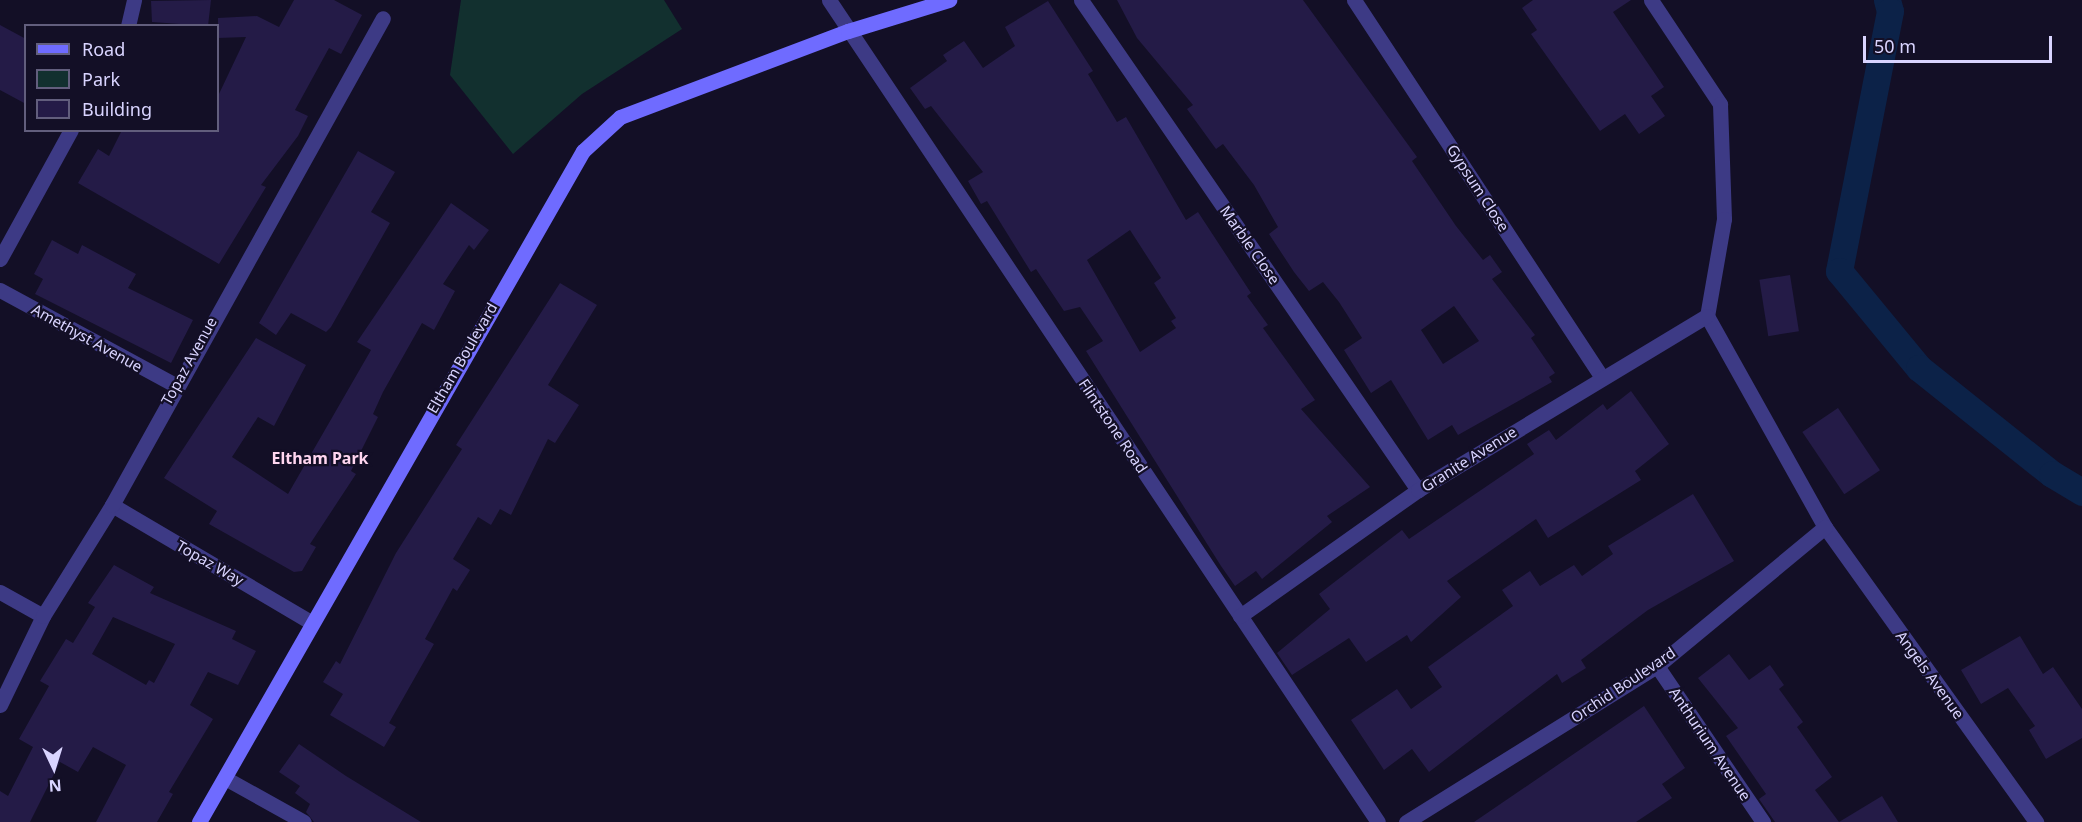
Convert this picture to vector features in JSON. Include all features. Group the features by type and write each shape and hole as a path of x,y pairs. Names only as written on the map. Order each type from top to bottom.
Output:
{"street":[{"path":"128,24 134,0"},
{"name":"Flintstone Road","path":"829,0 1378,822"},
{"name":"Eltham Boulevard","path":"199,822 309,621 583,151 620,117 848,31 950,0"},
{"name":"Marble Close","path":"1081,0 1418,490"},
{"name":"Gypsum Close","path":"1354,0 1601,376"},
{"path":"1651,0 1720,104 1724,219 1707,316 1825,527"},
{"name":"Topaz Avenue","path":"0,705 44,616 112,505 175,385 383,18"},
{"path":"0,259 70,132"},
{"name":"Amethyst Avenue","path":"0,290 175,385"},
{"name":"Granite Avenue","path":"1240,616 1418,490 1601,376 1707,316"},
{"name":"Topaz Way","path":"112,505 309,621"},
{"name":"Orchid Boulevard","path":"1406,822 1657,666 1825,527"},
{"name":"Angels Avenue","path":"1825,527 2036,822"},
{"path":"0,591 44,616"},
{"name":"Anthurium Avenue","path":"1657,666 1763,822"},
{"path":"225,778 304,822"}],"green space":[{"path":"461,0 664,0 682,29 582,94 513,154 450,75"}],"building":[{"path":"211,0 208,24 152,22 151,1"},
{"path":"294,0 334,0 362,15 341,54 329,48 295,110 308,116 298,136 261,185 266,187 219,264 78,183 98,149 109,156 121,132 219,132 219,94 246,37 219,38 218,18 257,16 279,27"},
{"path":"1117,0 1303,0 1417,157 1412,161 1456,226 1483,260 1490,255 1502,272 1492,279 1535,335 1531,338 1555,373 1549,377 1552,382 1458,435 1452,425 1428,440 1391,380 1371,393 1344,350 1362,338 1339,302 1323,282 1309,291 1294,272 1269,234 1278,227 1254,185 1223,144 1216,149 1187,109 1193,105 1137,38","holes":["1454,306 1479,341 1443,364 1421,330"]},
{"path":"1533,0 1631,0 1613,12 1664,87 1651,96 1665,116 1639,134 1625,114 1600,131 1531,34 1537,30 1522,8"},
{"path":"1048,1 1093,71 1088,74 1117,122 1126,117 1186,220 1198,212 1251,293 1247,296 1268,325 1263,328 1315,400 1301,409 1370,487 1327,516 1332,522 1262,579 1256,571 1235,586 1086,351 1103,341 1080,307 1064,311 1036,269 1031,272 987,201 981,204 968,181 983,172 931,106 925,109 910,88 947,61 943,55 964,41 983,68 1015,46 1005,27","holes":["1130,230 1161,278 1154,283 1176,318 1171,321 1176,328 1140,352 1087,260"]},
{"path":"0,25 24,38 24,103 0,90"},
{"path":"358,151 395,172 371,212 390,223 326,332 291,313 276,335 259,323"},
{"path":"451,203 489,230 474,250 469,245 443,284 455,291 434,330 422,323 383,392 373,414 378,417 351,471 356,474 310,544 316,547 302,571 294,572 209,524 217,511 164,478 256,338 306,365 274,426 258,417 232,457 288,494 371,350 357,342"},
{"path":"52,240 78,254 82,245 136,274 128,288 193,320 171,363 35,294 43,279 34,274"},
{"path":"1790,275 1799,331 1768,336 1759,280"},
{"path":"560,283 597,305 548,385 579,405 555,443 548,439 511,515 500,509 491,525 478,517 453,559 470,570 457,591 453,588 425,639 434,644 389,723 396,727 384,747 330,715 343,694 323,682 336,661 340,664 396,553 462,449 456,445"},
{"path":"1631,391 1669,444 1635,471 1641,480 1548,538 1536,519 1447,581 1461,597 1411,642 1407,635 1366,662 1349,638 1292,675 1277,653 1330,609 1319,594 1402,530 1409,539 1534,454 1527,444 1549,430 1556,440 1603,404 1607,410"},
{"path":"1838,408 1880,470 1844,494 1802,432"},
{"path":"1693,494 1734,561 1648,610 1581,660 1586,668 1562,683 1557,674 1429,772 1412,749 1384,770 1351,720 1397,689 1411,709 1442,687 1428,667 1513,606 1502,590 1530,571 1540,586 1574,565 1582,576 1613,554 1608,546"},
{"path":"114,565 154,587 150,593 236,631 232,639 256,651 238,685 208,672 190,705 213,719 169,792 173,794 157,822 96,822 126,765 93,747 78,772 60,762 30,822 0,822 0,791 8,796 33,747 19,739 49,686 40,681 66,639 73,643 95,607 88,603","holes":["113,617 175,644 154,683 149,680 146,685 92,654"]},
{"path":"2020,636 2043,674 2053,667 2082,709 2082,738 2046,759 2029,730 2035,726 2008,688 1981,704 1961,670"},
{"path":"1729,654 1749,680 1770,665 1784,685 1779,689 1803,722 1797,727 1832,777 1815,790 1839,822 1775,822 1759,799 1766,794 1726,736 1738,728 1698,678"},
{"path":"1644,706 1685,768 1662,784 1672,798 1636,822 1474,822"},
{"path":"299,744 421,822 314,822 306,812 310,804 295,793 300,786 279,772"},
{"path":"1882,796 1898,822 1839,822"}],"waterway":[{"path":"1887,0 1890,11 1839,271 1919,368 2052,474 2082,492"}],"district":[{"name":"Eltham Park","path":"320,458"}]}
